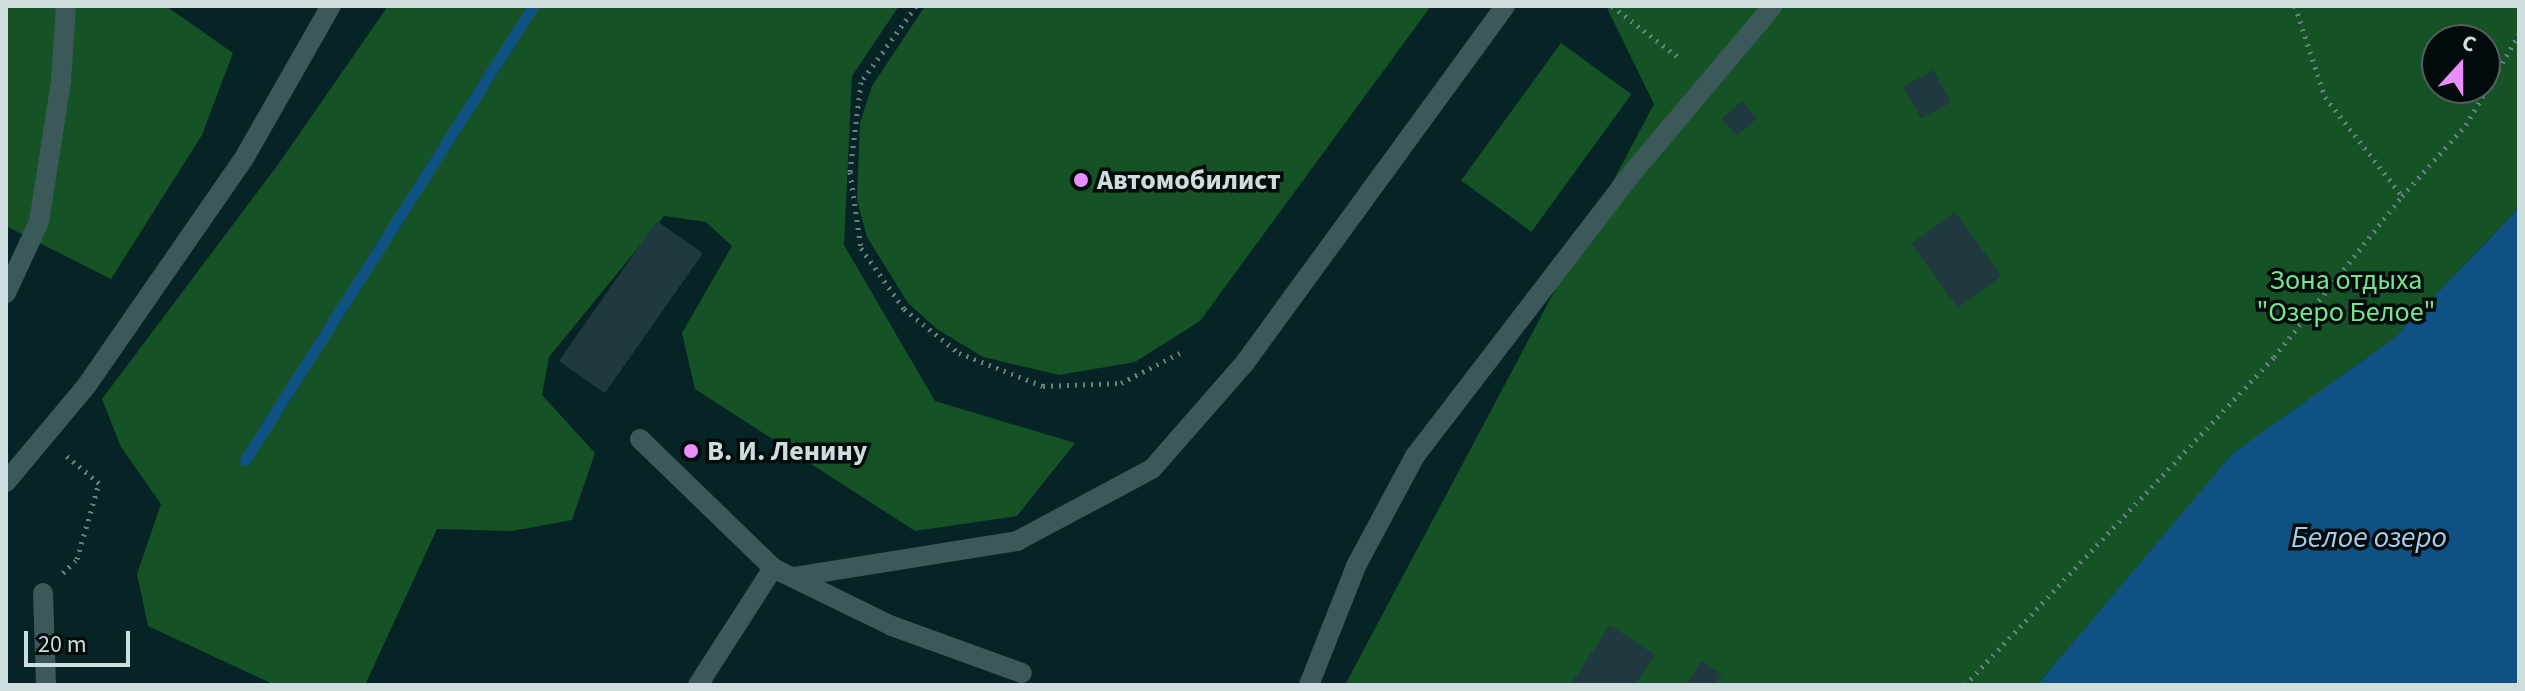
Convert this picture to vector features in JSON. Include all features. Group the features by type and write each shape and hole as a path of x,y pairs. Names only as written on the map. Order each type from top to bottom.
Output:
{"lane":[{"path":"6,293 39,222 61,81 66,6"},
{"path":"6,482 87,385 243,160 331,6"},
{"path":"793,577 1017,541 1152,469 1244,364 1505,6"},
{"path":"1309,685 1356,566 1415,456 1633,172 1773,6"},
{"path":"640,439 773,568 892,626 1022,673"},
{"path":"698,685 773,568"},
{"path":"43,593 46,685"}],"path":[{"path":"916,6 861,82 850,172 861,248 904,309 959,353 1043,386 1121,383 1180,353"},
{"path":"1612,6 1679,58"},
{"path":"2295,6 2325,97 2402,196"},
{"path":"1965,685 2274,357 2402,196 2466,125 2519,34"},
{"path":"43,593 77,559 99,483 44,437"}],"green space":[{"path":"6,6 166,6 233,53 202,135 111,279 6,226"},
{"path":"388,6 899,6 852,76 844,245 935,401 1075,443 1017,516 915,531 695,389 682,333 732,246 706,222 664,216 549,357 542,395 595,453 572,520 512,531 437,529 365,685 275,685 148,626 137,574 161,504 121,447 102,399 277,166"},
{"name":"Автомобилист","path":"925,6 1431,6 1200,321 1135,362 1059,375 983,357 937,329 908,303 867,237 857,200 860,123 872,86"},
{"name":"Зона отдыха \"Озеро Белое\"","path":"1606,6 2519,6 2519,208 2393,339 2234,453 2037,685 1345,685 1654,104"},
{"path":"1561,43 1631,94 1531,232 1461,181"}],"water":[{"name":"Белое озеро","path":"2519,208 2519,685 2037,685 2233,453 2393,339"}],"building":[{"path":"1933,70 1951,102 1921,119 1903,86"},
{"path":"1742,101 1757,118 1737,136 1722,119"},
{"path":"1955,212 2001,276 1958,308 1911,244"},
{"path":"657,221 703,253 605,393 559,361"},
{"path":"1610,625 1655,655 1635,685 1570,685"},
{"path":"1701,661 1722,674 1714,685 1686,685"}],"waterway":[{"path":"245,460 533,6"}],"place":[{"name":"Автомобилист","path":"1081,180"},
{"name":"В. И. Ленину","path":"691,451"}]}
